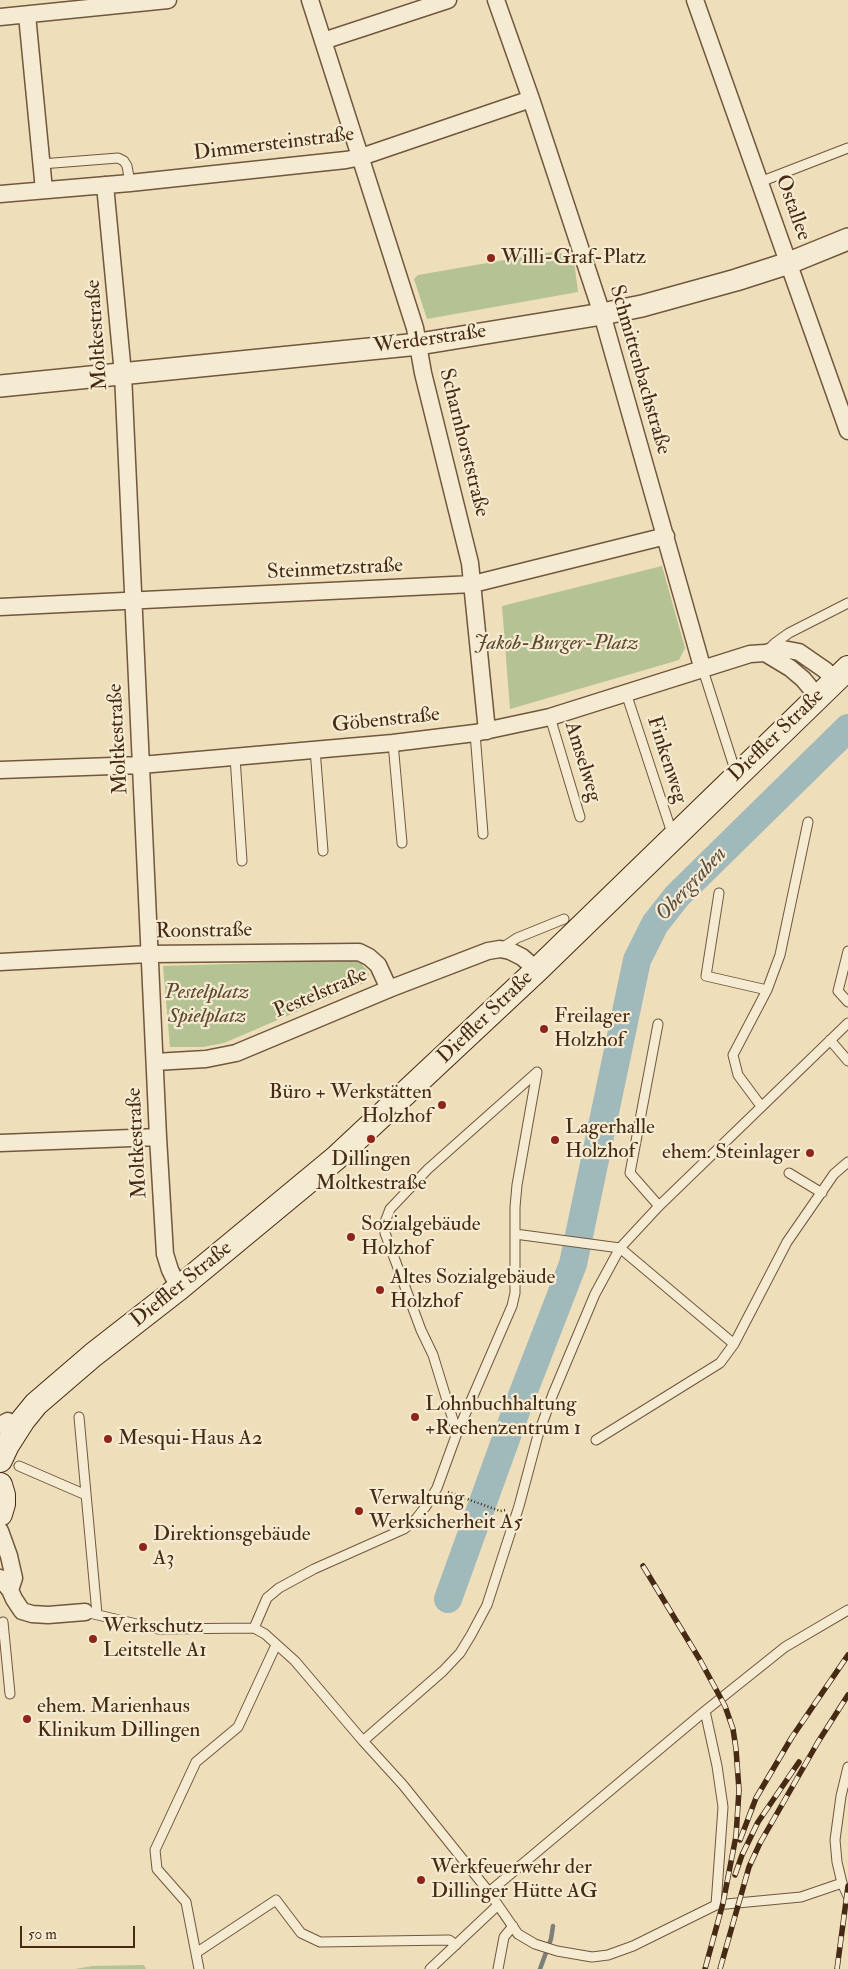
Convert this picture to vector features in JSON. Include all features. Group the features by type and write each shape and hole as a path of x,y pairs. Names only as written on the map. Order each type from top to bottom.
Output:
{"main road":[{"name":"Dieffler Straße","path":"3,1425 36,1404 93,1355 179,1288 336,1158 536,970 842,674"},
{"name":"Dieffler Straße","path":"9,1463 7,1445 36,1404"},
{"path":"0,1485 3,1504 0,1514"}],"street":[{"path":"0,17 168,0"},
{"name":"Scharnhorststraße","path":"310,0 412,313 423,373 470,563 473,584 481,732"},
{"path":"323,40 448,0"},
{"name":"Schmittenbachstraße","path":"496,0 602,314 703,670"},
{"name":"Ostallee","path":"696,0 848,431"},
{"path":"27,15 44,190"},
{"name":"Dimmersteinstraße","path":"0,194 130,183 361,157 531,99"},
{"name":"Moltkestraße","path":"105,185 123,374 149,954 165,1254 179,1288"},
{"name":"Werderstraße","path":"0,386 419,344 602,314 695,292 789,263 848,239"},
{"name":"Steinmetzstraße","path":"0,607 473,584 666,536"},
{"name":"Göbenstraße","path":"0,770 141,765 393,743 481,732 550,717 750,654 766,653 782,648 792,649 842,674"},
{"path":"766,653 790,668 803,679 818,698"},
{"path":"500,949 510,951 522,957 536,970"},
{"name":"Pestelstraße","path":"155,1062 197,1060 236,1053 389,989 488,951 500,949"},
{"name":"Roonstraße","path":"0,962 149,954 359,952 369,956 378,965 389,989"},
{"path":"0,1143 158,1137"},
{"path":"0,1531 14,1578 5,1584 22,1611 32,1614 91,1613"}],"lane":[{"path":"760,182 848,148"},
{"path":"41,164 118,158 124,161 127,166 130,183"},
{"path":"766,653 775,643 789,633 848,603"},
{"path":"703,670 737,775"},
{"name":"Finkenweg","path":"626,693 673,837"},
{"name":"Amselweg","path":"550,717 580,817"},
{"path":"481,732 483,834"},
{"path":"393,743 402,843"},
{"path":"315,749 324,851"},
{"path":"235,757 242,862"},
{"path":"762,1106 738,1075 733,1056 767,990 780,955 808,822"},
{"path":"719,893 706,976 767,990"},
{"name":"Pestelstraße","path":"500,949 517,938 564,919"},
{"path":"848,951 838,991 848,1002"},
{"path":"363,1741 443,1671 460,1653 487,1605 520,1506 538,1435 553,1394 595,1294 620,1248 659,1206 848,1023"},
{"path":"658,1024 630,1173 659,1206"},
{"path":"830,1040 848,1061"},
{"path":"254,1628 267,1598 279,1588 404,1529 416,1519 437,1488 457,1433 512,1306 515,1293 515,1207 517,1185 537,1072 428,1169 390,1209 385,1222 385,1233 421,1330 433,1355 457,1433"},
{"path":"596,1440 720,1363 734,1344 787,1242 834,1174 848,1162"},
{"path":"789,1173 822,1192"},
{"path":"515,1234 620,1248 734,1344"},
{"path":"79,1417 86,1495 91,1613 158,1629 254,1628 265,1634 294,1661 403,1786 489,1892 518,1934 535,1944 557,1951 592,1957 608,1955 633,1946 716,1905 801,1897 842,1883"},
{"path":"9,1463 86,1495"},
{"path":"489,1892 704,1711 785,1647 848,1610"},
{"path":"4,1622 10,1694"},
{"path":"199,1969 186,1902 157,1869 155,1850 196,1762 238,1726 276,1645"},
{"path":"704,1711 717,1766 723,1807 716,1905"},
{"path":"848,1767 836,1840 837,1862 842,1883 848,1896"},
{"path":"196,1952 276,1900 300,1932 320,1942 449,1940 456,1945"},
{"path":"430,1969 498,1905"},
{"path":"498,1969 504,1937 513,1926"}],"path":[{"path":"455,1494 500,1511"}],"green space":[{"path":"557,251 574,261 578,292 427,319 414,279 418,275"},
{"name":"Jakob-Burger-Platz","path":"662,566 685,648 679,660 510,709 502,606"},
{"name":"Pestelplatz Spielplatz","path":"356,960 362,964 369,974 366,982 224,1043 203,1047 170,1047 163,966"},
{"path":"144,1965 146,1969 75,1969 92,1966"}],"waterway":[{"name":"Obergraben","path":"448,1599 516,1411 573,1264 637,960 655,924 677,896 848,728"},
{"name":"Obergraben","path":"540,1969 551,1939 553,1926"}],"railway":[{"path":"643,1566 700,1660 725,1706 733,1729 739,1790 736,1836 723,1903 705,1969"},
{"path":"740,1840 756,1798 792,1737 848,1655"},
{"path":"720,1969 749,1867 760,1843 818,1742 848,1695"},
{"path":"735,1875 742,1855 758,1822 799,1762"},
{"path":"837,1969 848,1886"}],"place":[{"name":"Willi-Graf-Platz","path":"491,258"},
{"name":"Freilager Holzhof","path":"544,1029"},
{"name":"Büro + Werkstätten Holzhof","path":"442,1105"},
{"name":"Dillingen Moltkestraße","path":"371,1139"},
{"name":"Lagerhalle Holzhof","path":"555,1140"},
{"name":"ehem. Steinlager","path":"810,1153"},
{"name":"Sozialgebäude Holzhof","path":"351,1237"},
{"name":"Altes Sozialgebäude Holzhof","path":"380,1290"},
{"name":"Lohnbuchhaltung +Rechenzentrum 1","path":"415,1417"},
{"name":"Mesqui-Haus A2","path":"108,1439"},
{"name":"Verwaltung Werksicherheit A5","path":"359,1511"},
{"name":"Direktionsgebäude A3","path":"143,1547"},
{"name":"Werkschutz Leitstelle A1","path":"93,1639"},
{"name":"ehem. Marienhaus Klinikum Dillingen","path":"27,1719"},
{"name":"Werkfeuerwehr der Dillinger Hütte AG","path":"421,1880"}]}
